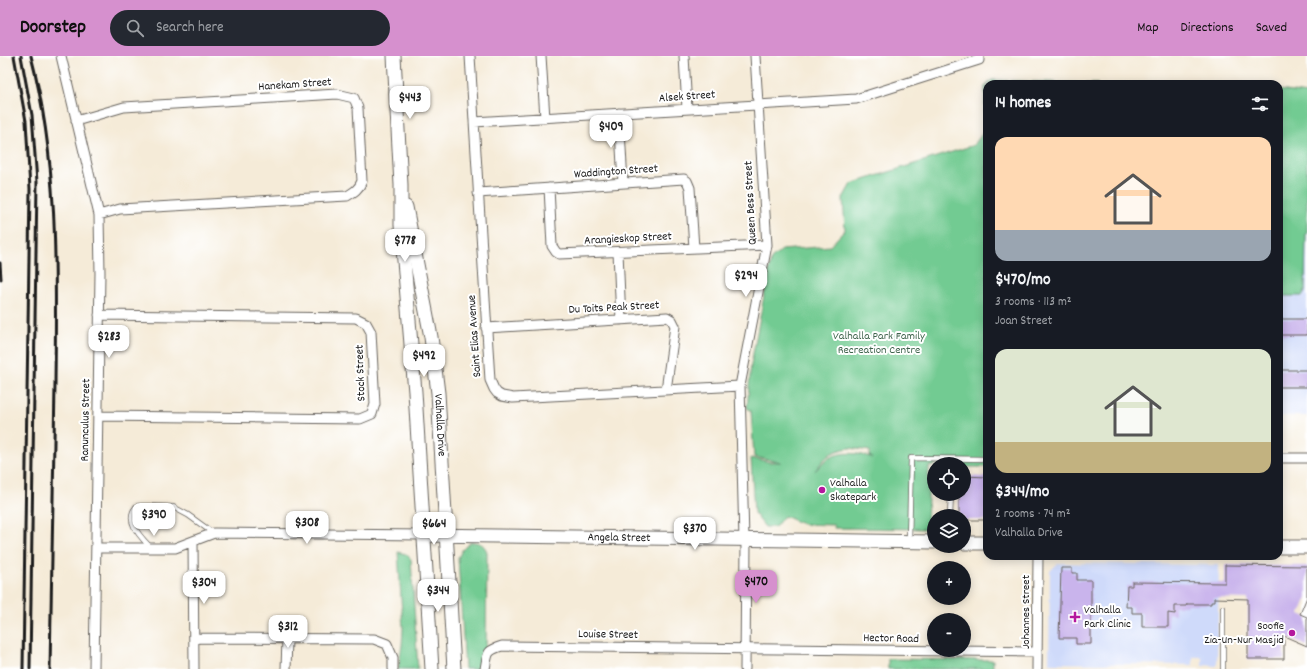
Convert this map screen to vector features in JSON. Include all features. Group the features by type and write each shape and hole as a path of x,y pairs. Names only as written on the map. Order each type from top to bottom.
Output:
{"main road":[{"name":"Valhalla Drive","path":"394,56 401,185 401,225 415,392 432,669"},
{"name":"Valhalla Drive","path":"401,185 410,224 433,348 438,393 454,669"},
{"name":"Angela Street","path":"424,535 927,542"},
{"path":"971,543 983,543"},
{"path":"1283,547 1307,547"}],"street":[{"name":"Ranunculus Street","path":"61,56 99,215 100,315 94,669"},
{"name":"Saint Elias Avenue","path":"470,56 486,328 491,384 497,393 507,398 740,386"},
{"path":"541,56 545,118"},
{"path":"684,56 687,109"},
{"name":"Queen Bess Street","path":"745,669 745,540 740,386 767,245 755,56"},
{"name":"Alsek Street","path":"474,122 856,99 979,58"},
{"name":"Hanekam Street","path":"76,121 124,107 337,94 354,98 358,108 362,181 360,186 347,196 120,209 99,215"},
{"path":"619,113 623,183"},
{"name":"Waddington Street","path":"478,193 680,179 687,181 690,188 694,248"},
{"name":"Arangieskop Street","path":"549,188 552,246 556,252 563,255 767,245"},
{"path":"618,252 622,320"},
{"name":"Stock Street","path":"98,416 360,419 372,414 375,404 371,332 366,323 356,318 100,315"},
{"name":"Du Toits Peak Street","path":"486,328 670,318 674,323 674,330 666,390"},
{"path":"1283,458 1307,458"},
{"path":"96,548 175,548 214,533 424,535"},
{"path":"193,541 194,669"},
{"name":"Johannes Street","path":"1037,669 1038,560"},
{"path":"194,638 374,639 387,644 393,658 393,669"},
{"path":"286,669 287,638"},
{"name":"Louise Street","path":"485,669 488,653 502,646 745,649"},
{"name":"Hector Road","path":"745,649 1037,652"}],"lane":[{"path":"909,542 911,458 983,459"},
{"path":"150,547 137,533 134,527 132,515 136,507 174,507 214,533"},
{"path":"1223,608 1223,669"}],"shaded area":[{"path":"1307,233 1307,416 1283,416 1283,296 1302,296"},
{"path":"1058,563 1219,565 1217,666 1202,665 1202,657 1193,657 1193,665 1049,663 1050,571"}],"green space":[{"path":"1283,91 1307,94 1307,233 1305,291 1302,296 1283,296"},
{"name":"Valhalla Park Family Recreation Centre","path":"983,132 983,467 971,467 971,457 927,457 927,529 834,528 834,525 802,524 784,516 775,527 765,527 754,513 751,458 770,462 781,462 754,457 751,411 747,408 751,364 771,259 782,250 830,246 845,230 843,198 851,184 974,145","holes":["850,448 870,451 870,457 873,458 850,453 837,455 825,461 815,471 829,455"]},
{"path":"470,542 480,544 487,552 486,651 481,660 481,669 465,669 458,558 462,550"},
{"path":"398,552 406,554 411,559 418,669 398,669 403,629"},
{"path":"888,659 993,660 993,669 888,669"}],"building":[{"path":"1283,319 1307,319 1307,335 1283,335"},
{"path":"1283,370 1307,370 1307,387 1283,387"},
{"path":"971,476 983,477 983,520 971,520 971,509 959,509 959,501 971,501"},
{"path":"1225,565 1307,566 1307,597 1300,614 1307,617 1307,646 1284,636 1284,659 1248,659 1248,599 1214,598 1214,602 1211,602 1211,604 1187,604 1186,606 1175,606 1175,614 1168,613 1168,627 1142,627 1142,613 1132,613 1132,607 1126,607 1127,586 1132,586 1132,582 1225,583"},
{"name":"Valhalla Park Clinic","path":"1061,568 1072,568 1072,573 1077,573 1077,580 1091,580 1091,644 1076,644 1076,638 1059,638"}],"railway":[{"path":"14,56 26,121 30,189 23,669"},
{"path":"21,56 32,115 37,182 30,669"},
{"path":"31,56 47,137 54,219 56,302 50,669"},
{"path":"0,263 1,279"}],"place":[{"name":"Valhalla Skatepark","path":"822,490"},
{"name":"Valhalla Park Clinic","path":"1075,617"},
{"name":"Soofie Zia-Un-Nur Masjid","path":"1292,633"}]}
